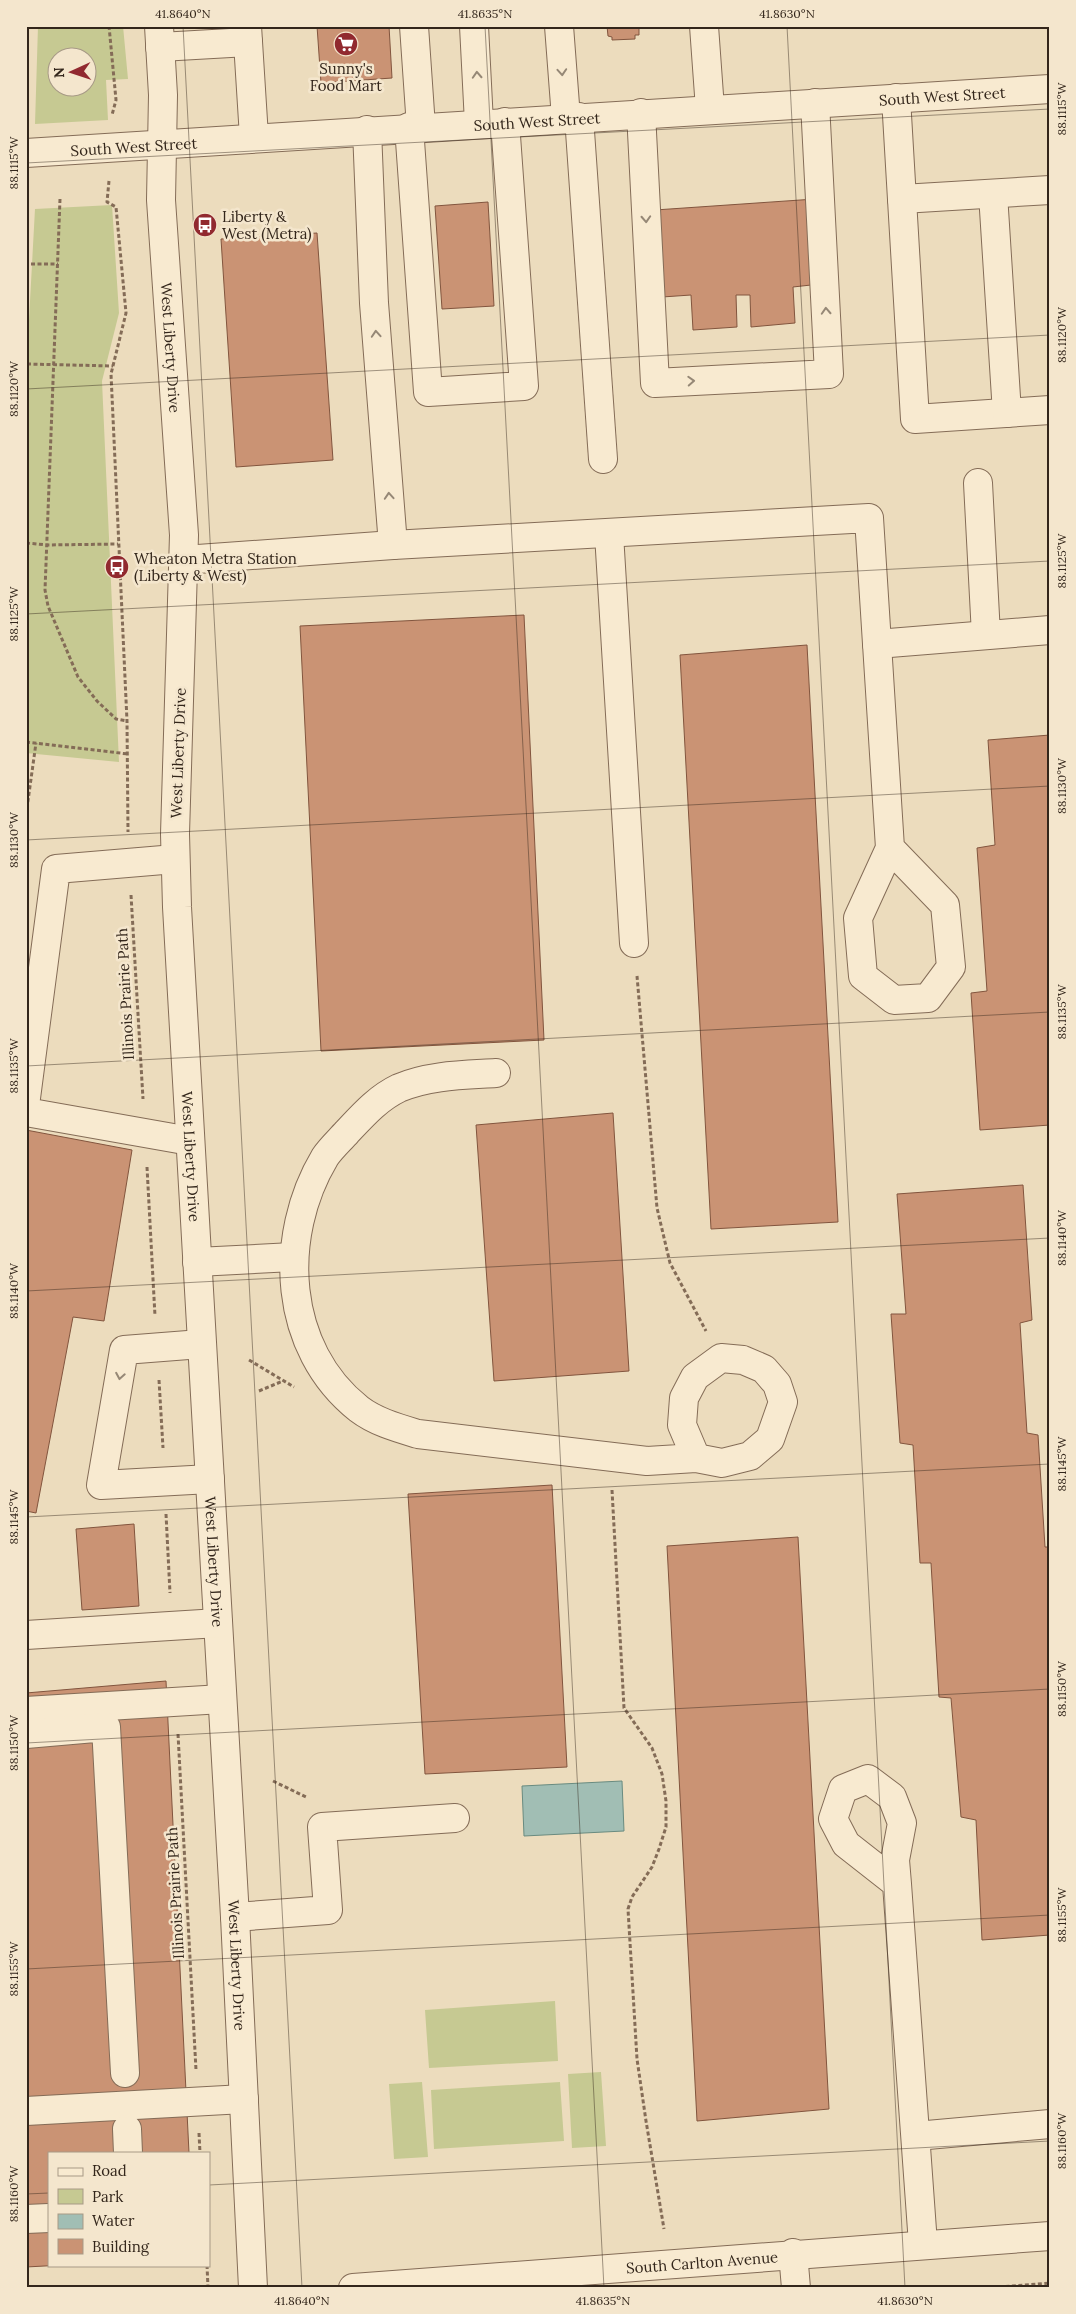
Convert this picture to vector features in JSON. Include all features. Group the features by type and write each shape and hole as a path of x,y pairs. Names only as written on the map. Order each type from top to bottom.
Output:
{"street":[{"path":"414,26 415,127 428,392 524,386 492,122 474,26"},
{"path":"559,26 572,118 602,459"},
{"path":"704,26 710,109"},
{"path":"159,37 247,34 254,138"},
{"name":"West Liberty Drive","path":"159,37 163,143 161,200 184,535 175,859 196,1262 235,1918 253,2288"},
{"name":"South West Street","path":"26,153 492,122 1050,89"},
{"path":"896,98 915,419 1050,410"},
{"path":"640,113 655,383 829,374 814,103"},
{"path":"367,130 374,303 393,545"},
{"path":"902,199 1050,190"},
{"path":"993,194 1006,413"},
{"path":"978,483 986,635"},
{"path":"184,560 393,545 870,518 890,848 858,918 863,976 894,1000 928,998 951,967 945,905 890,848"},
{"path":"609,534 634,943"},
{"path":"877,644 1050,630"},
{"path":"26,1098 56,869 175,859"},
{"path":"496,1073 448,1076 399,1088 372,1106 326,1156 311,1184 298,1220 294,1257 294,1286 301,1324 318,1363 359,1410 387,1425 418,1434 647,1461 696,1458"},
{"path":"26,1112 190,1141"},
{"path":"196,1262 294,1257"},
{"path":"201,1344 124,1350 101,1485 210,1479"},
{"path":"26,1635 218,1623"},
{"path":"26,1711 222,1699"},
{"path":"26,1734 106,1727 125,2073"},
{"path":"235,1918 328,1910 322,1827 454,1818"},
{"path":"897,1884 923,2244"},
{"path":"26,2111 244,2099"},
{"path":"916,2136 1050,2124"},
{"path":"26,2219 48,2218"},
{"name":"South Carlton Avenue","path":"353,2288 580,2279 793,2254 1050,2236"},
{"path":"793,2254 796,2288"}],"path":[{"path":"109,26 116,100 112,115"},
{"path":"108,196 107,202 116,207 126,312 111,374 127,721 129,842"},
{"path":"60,199 45,590 48,606 78,677 97,701 116,719 127,721"},
{"path":"31,264 58,264"},
{"path":"27,364 113,366"},
{"path":"26,543 47,545 118,544"},
{"path":"26,742 128,754"},
{"path":"26,815 36,743"},
{"name":"Illinois Prairie Path","path":"130,888 143,1109"},
{"path":"634,943 658,1208 670,1263 709,1336"},
{"path":"146,1159 156,1321"},
{"path":"249,1360 296,1388"},
{"path":"158,1376 163,1454"},
{"path":"259,1391 283,1380"},
{"path":"612,1485 624,1708 652,1748 662,1774 666,1802 666,1827 659,1849 652,1867 632,1897 628,1909 638,2059 664,2229"},
{"path":"166,1507 171,1598"},
{"name":"Illinois Prairie Path","path":"178,1731 196,2072"},
{"path":"273,1780 310,1799"},
{"path":"207,2266 208,2288"},
{"path":"986,2288 1050,2283"}],"green space":[{"path":"38,26 123,26 128,79 106,80 108,120 35,124"},
{"path":"112,205 119,313 102,381 119,762 26,753 26,375 35,209"},
{"path":"555,2001 558,2061 429,2068 425,2010"},
{"path":"601,2072 606,2146 572,2148 568,2074"},
{"path":"422,2082 428,2157 394,2159 389,2084"},
{"path":"560,2082 564,2141 434,2149 431,2090"}],"water":[{"path":"622,1781 624,1831 524,1836 522,1786"}],"building":[{"path":"317,26 389,26 392,78 321,83"},
{"path":"607,26 639,26 639,35 635,35 635,39 612,40 612,37 608,36"},
{"path":"815,199 820,284 793,287 795,323 751,327 750,295 736,295 737,327 693,330 691,295 662,297 655,210"},
{"path":"488,202 494,306 442,309 435,206"},
{"path":"317,233 333,460 236,467 221,239"},
{"path":"524,615 544,1040 321,1051 300,626"},
{"path":"807,645 838,1222 711,1229 680,655"},
{"path":"1050,735 1050,1125 980,1130 971,993 987,991 977,848 995,845 988,740"},
{"path":"613,1113 629,1371 494,1381 476,1125"},
{"path":"26,1130 132,1150 104,1321 73,1317 36,1513 26,1511"},
{"path":"1023,1185 1032,1320 1020,1323 1027,1433 1038,1435 1045,1547 1050,1547 1050,1935 982,1940 976,1820 961,1817 951,1698 939,1697 931,1563 920,1563 913,1445 900,1443 891,1314 906,1314 897,1194"},
{"path":"552,1485 567,1767 425,1774 408,1494"},
{"path":"134,1524 139,1606 82,1610 76,1529"},
{"path":"798,1537 829,2109 697,2121 667,1546"},
{"path":"166,1681 189,2152 48,2152 48,2266 26,2267 26,1693"}],"place":[{"name":"Sunny's Food Mart","path":"346,44"},
{"name":"Liberty & West (Metra)","path":"205,225"},
{"name":"Wheaton Metra Station (Liberty & West)","path":"117,567"}]}
